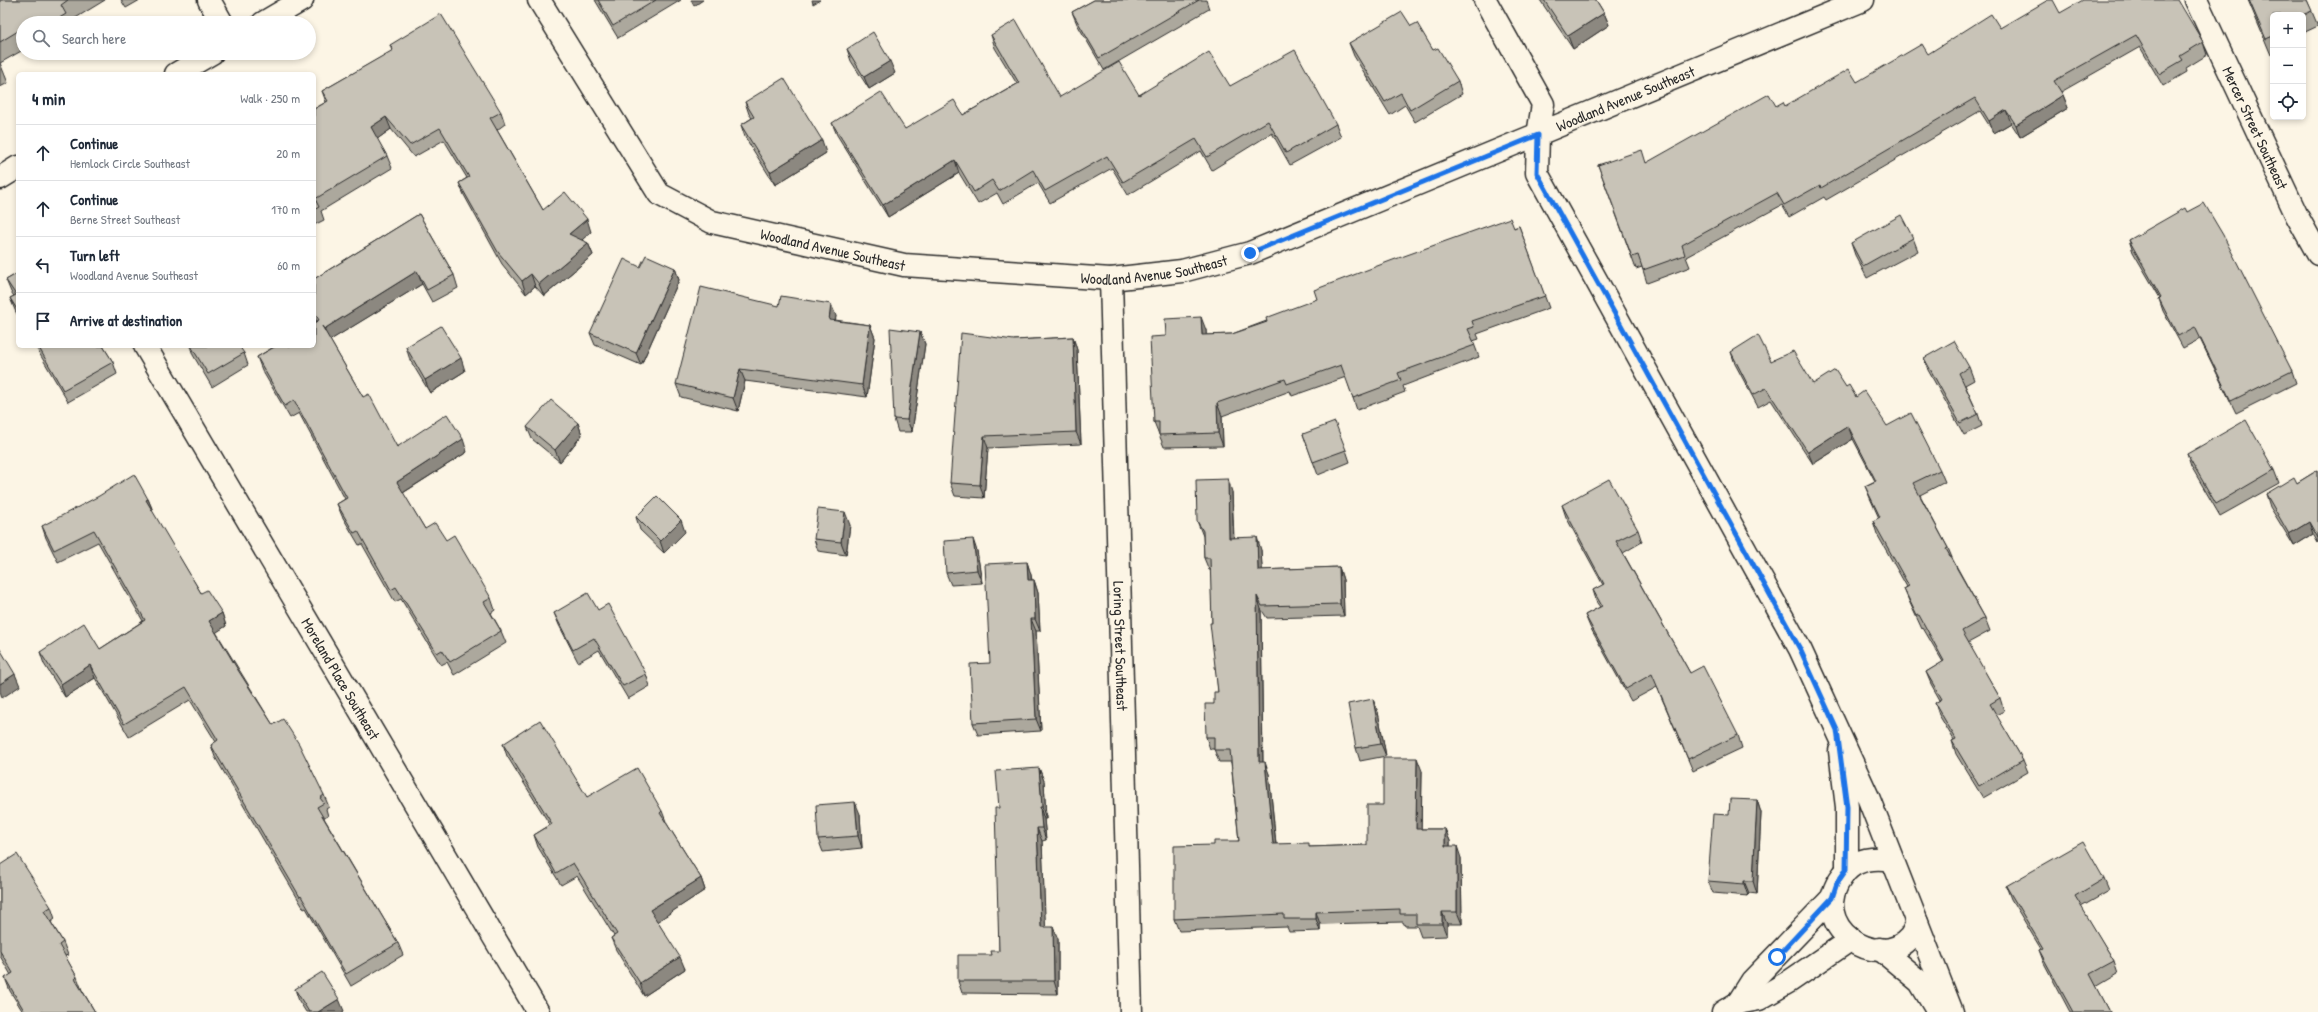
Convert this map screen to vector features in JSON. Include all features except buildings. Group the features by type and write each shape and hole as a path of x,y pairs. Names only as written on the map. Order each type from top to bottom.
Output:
{"main road":[{"path":"209,0 218,16"},
{"path":"275,16 302,0"},
{"name":"Woodland Avenue Southeast","path":"539,0 658,194 712,222 904,265 1111,279 1182,271 1250,253 1863,0"},
{"path":"1485,0 1543,104 1538,135 1537,173 1800,649 1868,797 1952,1012"},
{"name":"Mercer Street Southeast","path":"2196,0 2297,216 2318,254"},
{"path":"179,72 200,60"},
{"path":"0,178 16,168"},
{"name":"Loring Street Southeast","path":"1111,279 1131,1012"},
{"name":"Moreland Place Southeast","path":"146,348 538,1012"},
{"path":"1837,730 1847,807 1846,870"},
{"path":"1892,860 1875,857 1860,861 1846,870 1837,883 1832,898 1833,914 1839,929 1850,940 1864,948 1880,950 1896,946 1909,938 1917,923"},
{"path":"1730,1007 1752,981 1832,898"},
{"path":"1730,1007 1758,999 1790,981 1850,940"},
{"path":"1880,950 1920,982 1938,1012"}],"route":[{"path":"1250,253 1538,135 1537,173 1800,649 1837,730 1847,807 1846,870 1837,883 1832,898 1777,957"}]}
